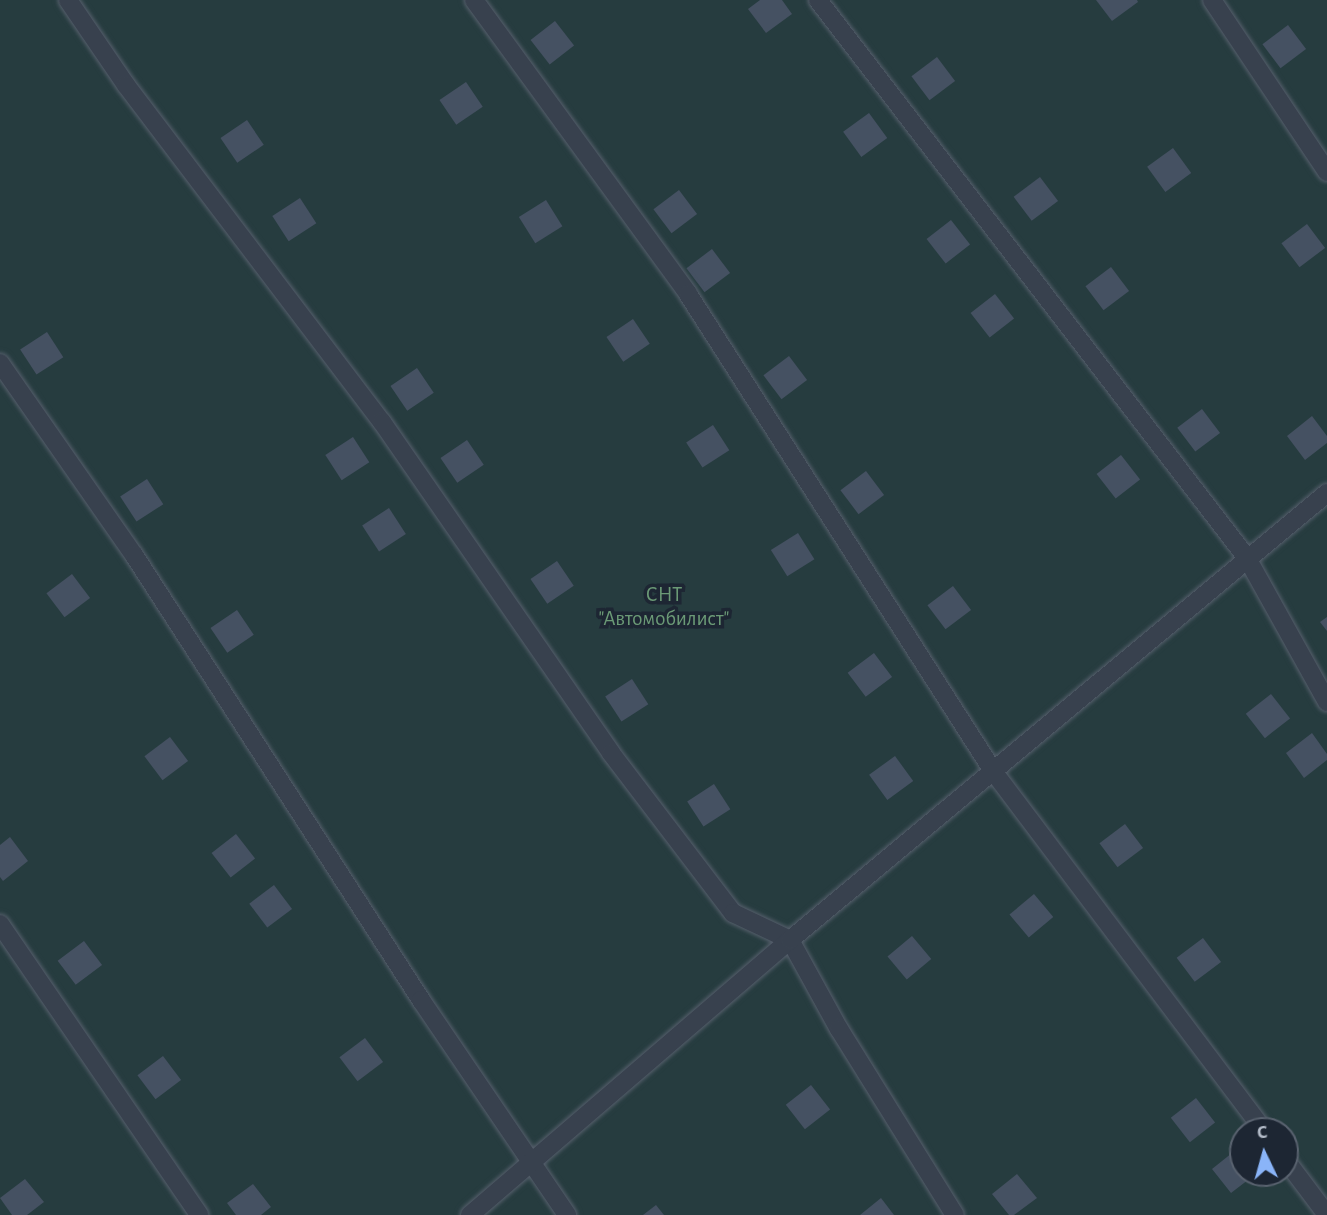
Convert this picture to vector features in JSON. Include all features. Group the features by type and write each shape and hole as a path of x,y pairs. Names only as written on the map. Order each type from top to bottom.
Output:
{"lane":[{"path":"68,0 126,85 382,422 611,753 733,913 790,940 839,1029 955,1215"},
{"path":"474,0 688,294 993,771 1253,1117"},
{"path":"818,0 1247,558 1327,702"},
{"path":"1212,0 1327,172"},
{"path":"0,363 134,555 421,1000 567,1215"},
{"path":"470,1215 790,940 1327,493"},
{"path":"0,924 198,1215"},
{"path":"1299,1177 1327,1214"}],"green space":[{"name":"СНТ \"Автомобилист\"","path":"0,0 1327,0 1327,1215 0,1215"}],"building":[{"path":"760,0 782,0 792,14 766,33 748,9"},
{"path":"1096,0 1137,0 1138,2 1112,21"},
{"path":"555,21 574,45 550,65 531,40"},
{"path":"1288,25 1306,49 1280,68 1262,44"},
{"path":"937,57 955,81 929,100 911,76"},
{"path":"466,82 483,107 456,125 439,100"},
{"path":"869,113 887,138 861,157 843,132"},
{"path":"247,120 264,145 237,163 220,138"},
{"path":"1173,148 1191,173 1165,192 1147,167"},
{"path":"1040,177 1058,201 1032,221 1014,197"},
{"path":"679,190 697,214 671,233 653,209"},
{"path":"300,198 316,223 289,241 272,216"},
{"path":"546,200 562,226 535,243 519,217"},
{"path":"951,220 970,244 946,264 927,239"},
{"path":"1307,224 1325,248 1299,267 1281,243"},
{"path":"712,249 730,273 704,292 686,268"},
{"path":"1111,267 1129,291 1103,310 1085,286"},
{"path":"995,294 1014,318 990,338 971,313"},
{"path":"633,319 650,344 623,362 606,337"},
{"path":"47,332 63,357 37,375 20,349"},
{"path":"789,356 807,380 781,399 763,375"},
{"path":"417,368 434,393 407,411 390,386"},
{"path":"1202,409 1220,433 1195,452 1177,428"},
{"path":"1312,416 1327,436 1327,443 1305,460 1287,436"},
{"path":"713,425 729,450 703,468 686,442"},
{"path":"353,437 369,462 342,480 325,455"},
{"path":"467,440 484,465 457,483 440,458"},
{"path":"1121,455 1140,479 1116,499 1097,474"},
{"path":"866,471 884,495 858,514 840,490"},
{"path":"147,479 163,504 137,522 120,496"},
{"path":"389,508 406,534 379,551 362,525"},
{"path":"798,533 814,559 787,576 771,550"},
{"path":"557,561 574,586 547,604 530,579"},
{"path":"72,574 90,598 64,617 46,593"},
{"path":"953,586 971,610 945,629 927,605"},
{"path":"237,610 254,635 227,653 210,628"},
{"path":"1327,617 1327,631 1320,622"},
{"path":"874,653 892,677 866,697 848,673"},
{"path":"632,679 648,704 622,722 605,696"},
{"path":"1271,694 1290,718 1265,738 1246,714"},
{"path":"1312,733 1327,754 1327,760 1304,778 1286,753"},
{"path":"170,737 188,761 162,780 144,756"},
{"path":"895,756 913,781 887,800 869,775"},
{"path":"714,784 730,809 704,827 687,801"},
{"path":"1125,824 1143,848 1117,867 1099,843"},
{"path":"236,834 255,858 231,878 212,853"},
{"path":"10,837 28,861 3,881 0,877 0,845"},
{"path":"274,885 292,909 267,928 249,904"},
{"path":"1034,894 1053,917 1029,938 1009,915"},
{"path":"912,936 931,959 907,980 887,957"},
{"path":"1203,938 1221,962 1195,982 1177,958"},
{"path":"84,941 102,965 76,985 58,961"},
{"path":"365,1038 383,1062 357,1081 339,1057"},
{"path":"163,1056 181,1080 155,1099 137,1075"},
{"path":"811,1085 830,1109 805,1129 786,1105"},
{"path":"1196,1098 1215,1122 1190,1142 1171,1118"},
{"path":"1229,1155 1229,1187 1239,1187 1231,1193 1212,1169"},
{"path":"1017,1174 1037,1198 1014,1215 1009,1215 992,1194"},
{"path":"25,1179 44,1202 27,1215 12,1215 0,1198"},
{"path":"253,1184 271,1207 261,1215 236,1215 227,1203"},
{"path":"881,1198 894,1215 860,1215"},
{"path":"656,1205 664,1215 643,1215"}]}
